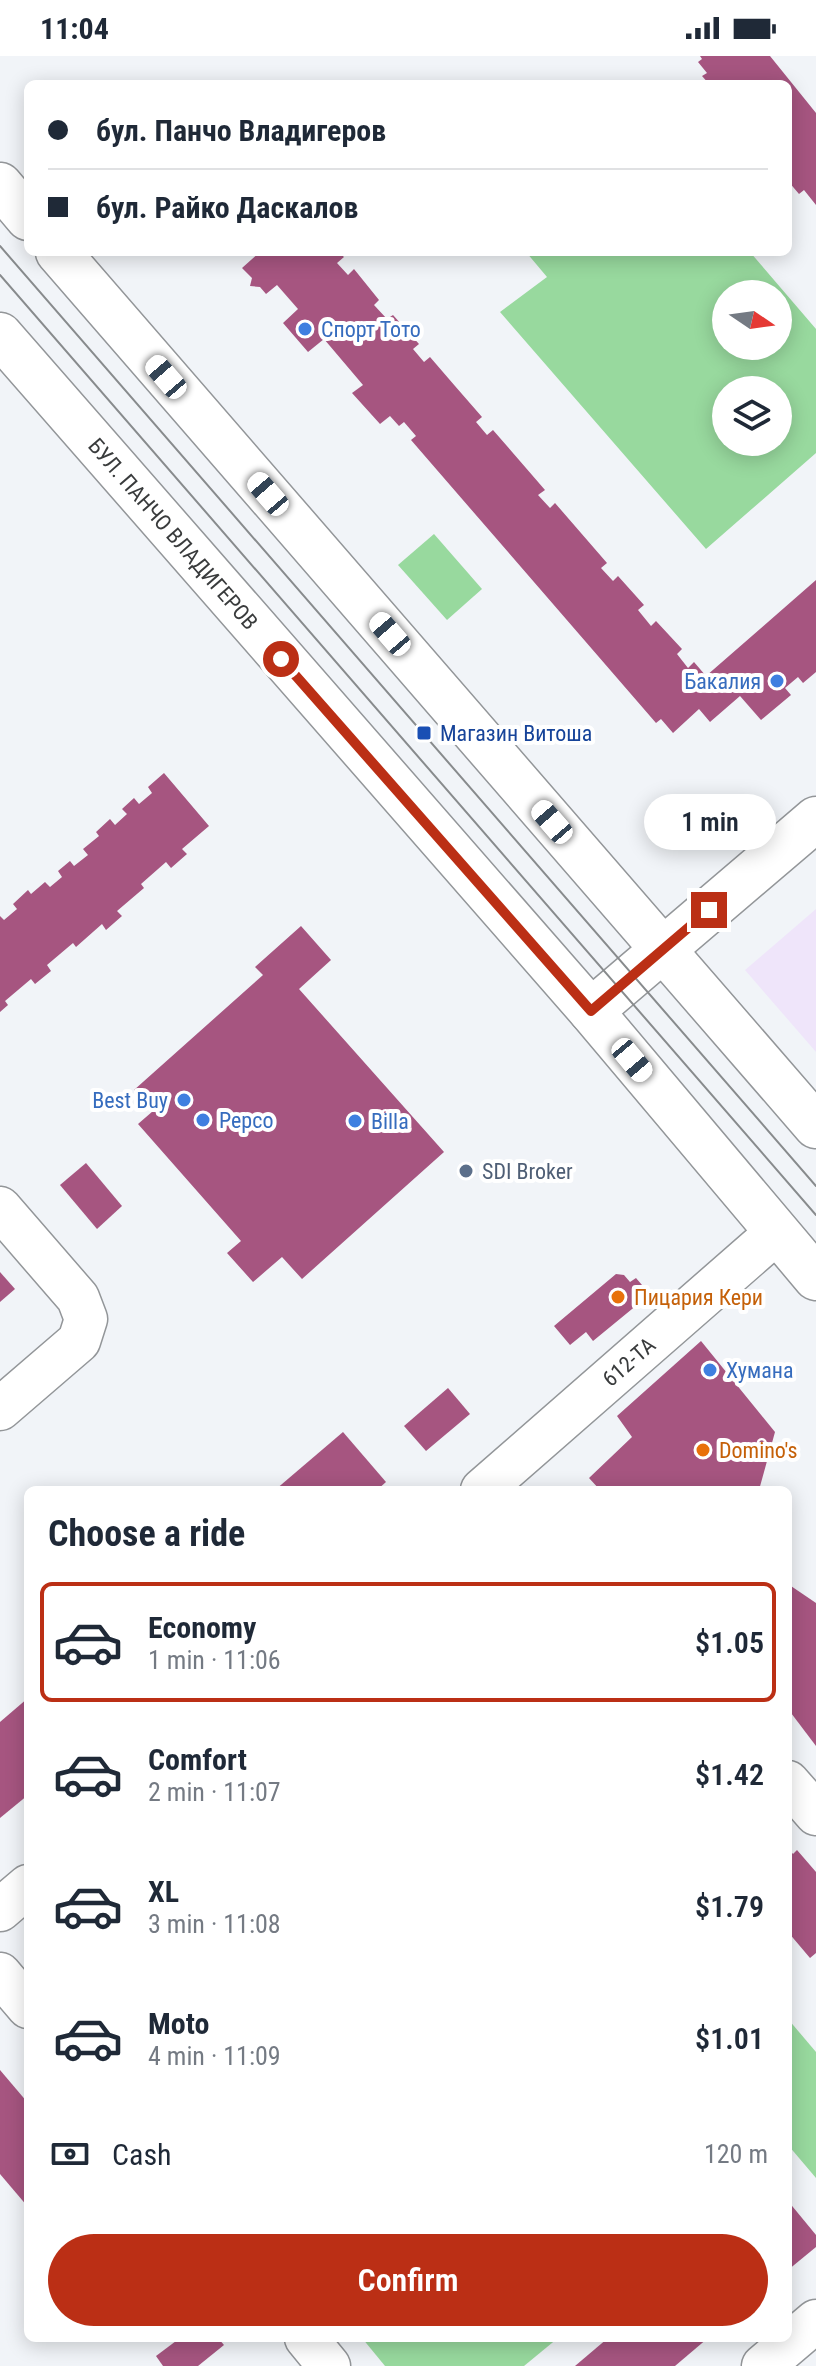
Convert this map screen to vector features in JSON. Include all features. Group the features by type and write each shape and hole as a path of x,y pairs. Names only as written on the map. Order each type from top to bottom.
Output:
{"main road":[{"path":"0,185 24,213"},
{"path":"61,256 816,1126"},
{"name":"БУЛ. ПАНЧО ВЛАДИГЕРОВ","path":"0,335 591,1011 816,1278"},
{"path":"591,1011 816,819"}],"street":[{"path":"0,1208 78,1298 86,1319 79,1341 0,1409"},
{"name":"612-ТА","path":"508,1482 776,1233"},
{"path":"792,1787 816,1814"},
{"path":"0,1910 24,1889"},
{"path":"0,1974 24,2002"},
{"path":"792,2341 816,2321"},
{"path":"309,2342 329,2366"},
{"path":"763,2366 791,2342"}],"shaded area":[{"path":"816,909 816,1052 745,970"}],"green space":[{"path":"529,256 753,256 774,280 712,280 712,360 792,360 792,301 816,329 816,453 706,549 500,312 547,277"},
{"path":"434,534 482,589 447,620 398,565"},
{"path":"792,2024 816,2052 816,2178 792,2150"},
{"path":"365,2342 553,2342 524,2366 385,2366"}],"building":[{"path":"700,56 770,56 789,80 706,80 702,76 707,73 698,62 702,59"},
{"path":"792,83 816,113 816,205 804,190 799,194 792,186"},
{"path":"256,256 343,256 337,263 348,275 354,269 379,300 374,305 387,319 393,315 419,344 413,349 424,362 430,357 482,417 476,422 487,435 493,430 545,490 538,495 550,508 555,503 607,563 601,568 613,581 618,576 644,605 638,610 651,626 656,621 682,649 677,654 688,668 694,662 706,676 816,580 816,672 803,683 798,677 785,688 791,695 761,720 740,696 710,722 699,709 673,733 661,719 656,723 411,440 416,436 404,422 399,426 390,416 380,424 352,393 363,385 324,339 308,352 283,323 298,309 277,285 266,294 260,287 250,286 252,278 242,268"},
{"path":"164,773 209,826 182,849 187,854 171,868 166,862 141,884 144,888 117,911 122,916 106,930 102,924 76,947 73,943 47,965 51,971 35,984 31,979 5,1001 8,1005 0,1012 0,916 4,920 17,909 13,904 28,890 31,894 45,882 50,887 62,877 58,871 70,861 74,866 88,855 83,849 99,836 96,832 110,819 115,825 127,814 122,809 134,798 139,804 152,793 148,787"},
{"path":"301,926 331,960 299,989 444,1152 302,1279 282,1257 253,1282 227,1253 241,1241 138,1124 153,1111 134,1090 263,975 255,967"},
{"path":"86,1163 122,1206 97,1229 60,1185"},
{"path":"0,1272 15,1289 0,1302"},
{"path":"616,1274 624,1275 630,1282 636,1278 642,1285 643,1300 593,1341 586,1332 570,1345 554,1326"},
{"path":"701,1341 775,1432 760,1486 596,1486 589,1478 632,1437 617,1416"},
{"path":"448,1388 470,1414 426,1451 404,1426"},
{"path":"343,1432 386,1482 382,1486 280,1486"},
{"path":"792,1587 816,1603 816,1746 792,1714"},
{"path":"24,1701 24,1798 0,1818 0,1722"},
{"path":"797,1850 816,1872 816,1953 810,1958 792,1937 792,1853"},
{"path":"0,2070 24,2098 24,2202 0,2174"},
{"path":"792,2206 816,2235 816,2247 792,2267"},
{"path":"175,2342 221,2342 224,2345 198,2366 163,2366 156,2356"},
{"path":"603,2342 703,2342 675,2366 575,2366"}],"tram line":[{"path":"0,246 816,1186"},
{"path":"0,275 816,1215"}],"place":[{"name":"Спорт Тото","path":"305,329"},
{"name":"Бакалия","path":"777,681"},
{"name":"Магазин Витоша","path":"424,733"},
{"name":"Best Buy","path":"184,1100"},
{"name":"Pepco","path":"203,1120"},
{"name":"Billa","path":"355,1121"},
{"name":"SDI Broker","path":"466,1171"},
{"name":"Пицария Кери","path":"618,1297"},
{"name":"Хумана","path":"710,1370"},
{"name":"Domino's","path":"703,1450"}],"route":[{"path":"281,659 591,1011 709,910"}]}
